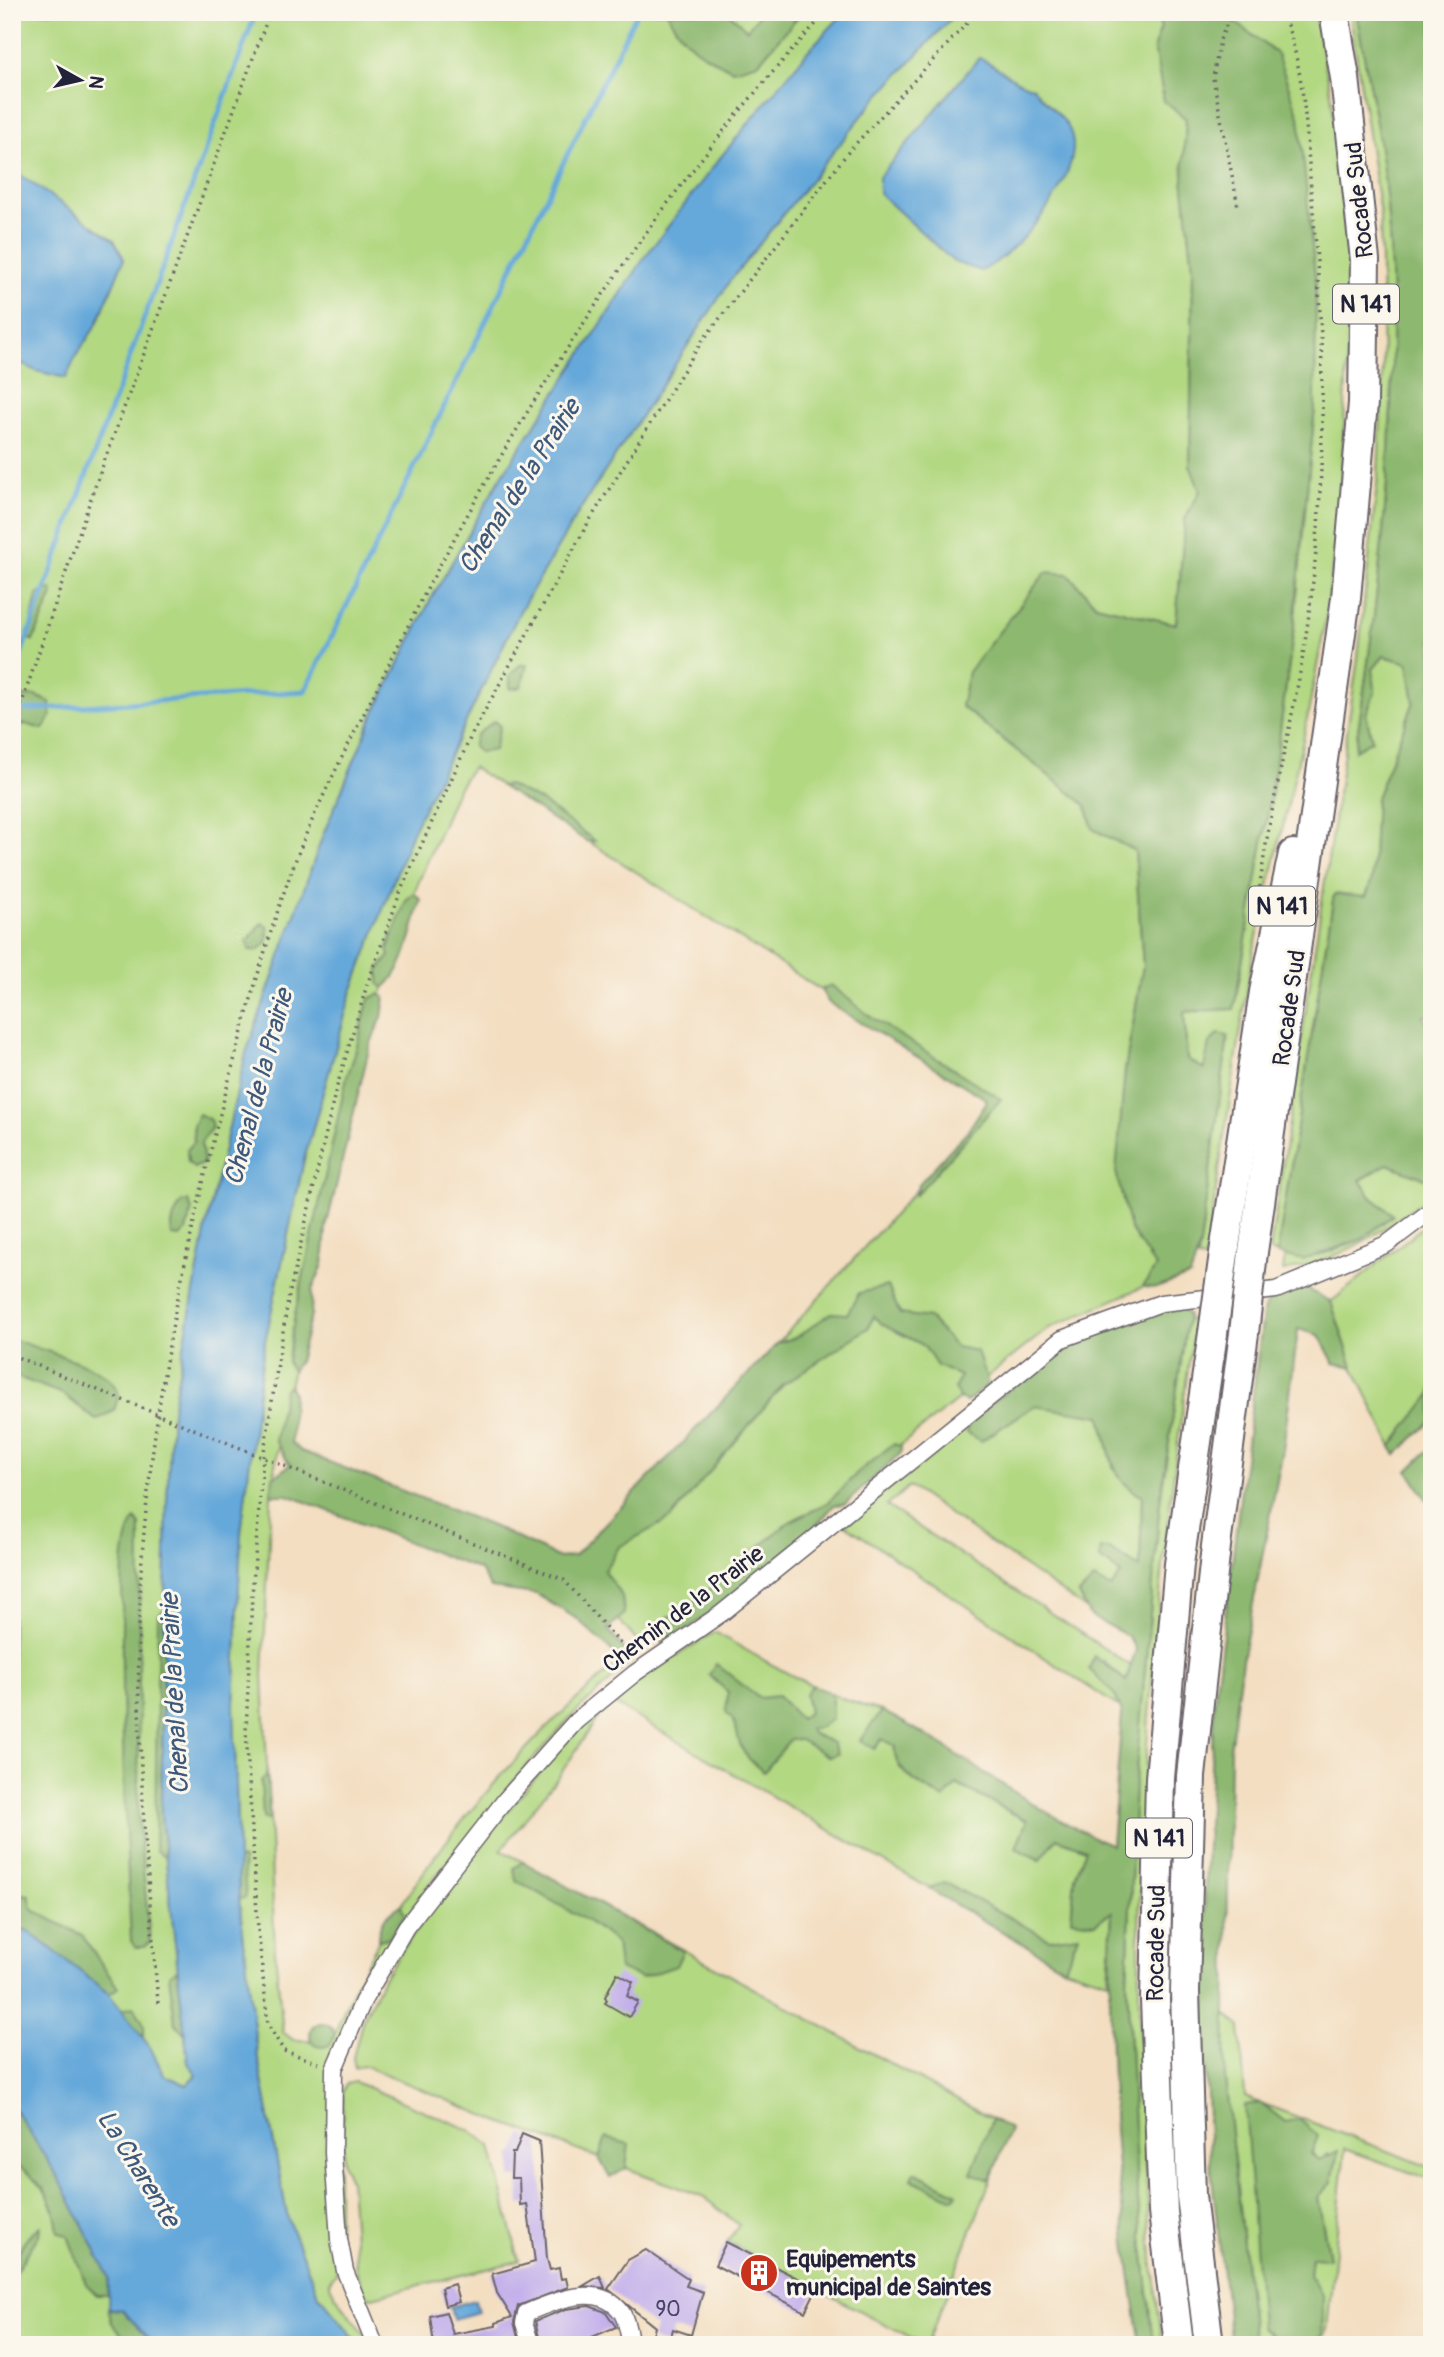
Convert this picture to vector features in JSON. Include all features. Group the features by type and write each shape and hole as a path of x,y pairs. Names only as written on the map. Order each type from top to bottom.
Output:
{"highway":[{"name":"Rocade Sud","path":"1209,2345 1190,2169 1185,1991 1191,1776 1216,1546 1253,1252 1346,597 1363,403 1365,260 1345,78 1334,12"},
{"name":"Rocade Sud","path":"1179,2345 1163,2212 1155,2000 1160,1778 1179,1564 1264,992 1346,597"}],"street":[{"name":"Chemin de la Prairie","path":"375,2345 345,2271 339,2239 333,2166 334,2069 381,1965 431,1892 506,1799 576,1721 642,1668 722,1613 1062,1339 1161,1303 1276,1290 1387,1244 1432,1210"},
{"path":"531,2345 524,2323 526,2313 579,2296 604,2298 623,2314 631,2345"}],"path":[{"path":"12,732 93,492 270,12"},
{"path":"158,2003 140,1783 142,1560 157,1415 187,1244 240,1035 294,863 434,572 550,378 657,218 785,57 827,12"},
{"path":"1232,12 1220,40 1213,78 1238,206"},
{"path":"1258,902 1308,624 1322,401 1320,282 1307,146 1293,38 1282,12"},
{"path":"334,2069 284,2051 268,2025 258,1929 246,1732 262,1458 288,1300 335,1093 367,985 401,890 471,736 588,523 700,344 849,151 971,20"},
{"path":"12,1355 564,1580 642,1668"}],"green space":[{"path":"12,12 845,12 808,51 719,159 645,257 501,477 430,601 372,718 323,835 246,1053 206,1227 172,1410 167,1499 161,1815 188,2063 197,2074 187,2085 164,2075 150,2047 109,1994 30,1932 12,1924"},
{"path":"667,12 728,12 747,30 761,12 802,12 758,63 733,70 686,40"},
{"path":"957,12 1153,12 1161,27 1154,47 1186,119 1183,178 1193,268 1190,465 1200,491 1185,519 1176,624 1096,605 1068,574 961,706 1086,805 1093,829 1135,851 1143,966 1125,1070 1130,1229 1156,1267 1143,1287 1049,1328 643,1648 574,1568 996,1102 472,767 457,790 414,893 357,1073 282,1419 271,1495 263,1675 275,1952 283,2032 293,2040 332,2041 353,1990 381,1938 413,1887 450,1837 531,1744 573,1703 615,1666 629,1664 575,1713 526,1767 427,1887 372,1969 338,2046 338,2259 336,2273 329,2282 335,2295 369,2340 360,2345 318,2294 288,2220 257,2053 239,1898 234,1707 241,1533 264,1346 304,1160 351,994 412,832 520,611 581,508 730,281 874,101"},
{"path":"1153,12 1222,12 1277,54 1299,116 1316,285 1315,407 1294,626 1272,790 1234,1009 1184,1012 1187,1059 1204,1069 1209,1044 1218,1034 1228,1036 1200,1246 1190,1276 1156,1288 1143,1287 1156,1267 1130,1229 1116,1172 1125,1070 1143,966 1135,851 1093,829 1086,805 961,706 968,672 1046,572 1068,574 1096,605 1176,624 1185,519 1200,491 1190,465 1193,268 1183,178 1186,119 1164,101 1154,47 1161,27"},
{"path":"1222,12 1314,12 1331,93 1351,282 1340,507 1327,613 1303,740 1252,958 1205,1260 1198,1259 1228,1037 1218,1034 1209,1044 1205,1070 1187,1059 1184,1011 1234,1008 1272,790 1294,626 1315,407 1277,54"},
{"path":"1350,12 1356,12 1383,165 1388,216 1392,350 1391,417 1381,551 1355,749 1372,740 1366,714 1375,692 1373,669 1384,656 1408,663 1414,702 1376,798 1372,879 1365,898 1334,894 1277,1254 1270,1251 1358,658 1378,476 1383,365 1380,214"},
{"path":"1356,12 1432,12 1432,1013 1423,1017 1432,1031 1432,1181 1387,1164 1360,1180 1371,1197 1393,1215 1362,1239 1303,1260 1277,1254 1334,894 1366,897 1372,879 1376,798 1414,702 1408,663 1384,656 1373,669 1375,692 1366,714 1372,740 1355,750 1381,551 1391,417 1392,350 1386,191"},
{"path":"47,589 52,590 53,595 33,641 28,638 37,595"},
{"path":"520,665 527,665 521,687 510,689 510,675"},
{"path":"12,682 18,696 36,696 50,702 51,716 43,729 25,724 12,727"},
{"path":"494,721 500,726 494,750 480,753 473,747 476,735"},
{"path":"508,785 541,801 595,841 588,842 501,786"},
{"path":"414,893 421,900 408,947 398,970 384,988 379,984 379,969 390,956 388,948 406,900"},
{"path":"262,923 268,927 267,942 259,950 250,951 247,941"},
{"path":"831,985 871,1017 1001,1099 915,1196 918,1185 969,1129 986,1099 829,1003 821,990"},
{"path":"379,994 385,997 382,1017 370,1045 326,1228 323,1265 312,1290 311,1315 299,1361 292,1371 287,1362 295,1314 347,1076 369,999"},
{"path":"199,1114 210,1120 212,1127 201,1143 204,1163 194,1168 188,1162 187,1150 194,1142 193,1125"},
{"path":"1387,1164 1432,1181 1432,1195 1379,1232 1343,1252 1304,1267 1283,1271 1285,1256 1314,1256 1342,1248 1393,1215 1371,1197 1360,1181"},
{"path":"188,1201 192,1209 186,1231 180,1237 172,1236 175,1214 182,1202"},
{"path":"1432,1219 1432,1420 1396,1455 1353,1367 1331,1302"},
{"path":"888,1286 900,1314 929,1318 956,1347 977,1351 988,1384 967,1402 959,1399 955,1388 960,1376 937,1366 923,1345 883,1325 874,1316 868,1328 783,1385 671,1518 619,1547 604,1571 622,1596 624,1614 608,1629 626,1651 621,1659 577,1619 536,1594 491,1588 480,1570 288,1495 271,1495 273,1477 290,1465 275,1440 284,1390 289,1385 293,1393 291,1442 301,1451 492,1526 559,1558 574,1556 778,1343 797,1337 831,1313 847,1314 859,1293"},
{"path":"1304,1287 1331,1302 1353,1367 1334,1363 1319,1335 1298,1329 1283,1450 1242,1660 1230,1750 1225,2078 1254,2345 1231,2345 1210,2160 1205,2051 1205,1886 1214,1706 1264,1308 1273,1296"},
{"path":"1180,1306 1188,1315 1160,1502 1135,1782 1127,1983 1137,2192 1154,2345 1141,2345 1125,2237 1115,2129 1110,2020 1112,1912 1095,1923 1071,1920 1075,1877 1086,1849 1057,1838 1040,1860 1016,1848 1027,1820 957,1784 944,1799 904,1771 895,1756 895,1746 882,1739 874,1749 860,1740 882,1711 940,1744 1052,1815 1112,1845 1122,1713 1115,1695 1089,1669 1094,1656 1126,1681 1136,1649 1128,1636 1090,1616 1079,1594 1094,1579 1111,1588 1121,1574 1099,1558 1101,1549 1109,1549 1140,1568 1142,1495 1124,1482 1117,1472 1101,1416 1034,1406 981,1441 966,1432 971,1419 1061,1349 1161,1307"},
{"path":"1187,1319 1195,1321 1157,1623 1142,1825 1139,2027 1143,2129 1150,2237 1163,2345 1154,2345 1137,2192 1127,1983 1135,1782 1160,1502"},
{"path":"12,1338 72,1360 103,1375 114,1384 118,1395 114,1411 96,1420 63,1394 12,1375"},
{"path":"1432,1393 1432,1420 1396,1455 1391,1447"},
{"path":"1034,1405 1101,1416 1113,1467 1142,1495 1140,1568 1109,1549 1100,1558 1122,1573 1111,1588 1079,1594 1086,1609 909,1486 887,1506 1131,1666 1126,1681 1104,1662 1119,1707 845,1525 971,1419 981,1441"},
{"path":"893,1444 901,1446 901,1453 845,1504 834,1505 811,1532 716,1610 667,1642 652,1641 658,1622 686,1609 789,1522 829,1502 857,1473"},
{"path":"1432,1447 1432,1508 1408,1471"},
{"path":"135,1519 140,1524 138,1816 150,1941 145,1947 136,1947 131,1941 123,1747 122,1573 126,1543"},
{"path":"164,1610 161,1815 165,1856 155,1850 158,1615"},
{"path":"715,1632 817,1688 882,1711 861,1740 874,1749 882,1739 895,1746 898,1764 910,1778 943,1799 956,1784 1027,1821 1016,1848 1039,1860 1057,1838 1086,1849 1075,1877 1071,1920 1095,1923 1112,1911 1108,1981 1065,1968 610,1701 637,1680"},
{"path":"716,1664 759,1698 778,1696 800,1719 809,1712 805,1694 812,1685 832,1694 832,1719 818,1728 809,1728 813,1734 833,1743 838,1754 829,1757 800,1740 790,1740 764,1772 748,1758 741,1747 735,1724 726,1712 728,1692 709,1675"},
{"path":"607,1703 559,1776 501,1850 1010,2129 927,2345 920,2345 920,2342 727,2242 739,2225 702,2196 498,2121 363,2065 355,2068 353,2058 362,2022 384,1976 467,1859 580,1725"},
{"path":"267,1775 270,1820 263,1819 261,1781"},
{"path":"238,1859 243,1859 246,1897 239,1900"},
{"path":"523,1862 683,1951 676,1966 641,1978 619,1969 616,1942 587,1921 516,1880 514,1868"},
{"path":"944,1882 1049,1939 1078,1935 1065,1968 929,1889"},
{"path":"12,1893 29,1895 33,1910 82,1935 118,1988 109,1994 30,1932 12,1924"},
{"path":"401,1905 405,1915 389,1938 378,1940 384,1919"},
{"path":"177,1970 185,2034 175,2023 169,1975"},
{"path":"133,2007 144,2026 142,2038 120,2010"},
{"path":"1225,2012 1240,2027 1245,2097 1261,2103 1261,2326 1279,2342 1254,2345 1225,2078"},
{"path":"322,2023 331,2026 334,2035 331,2044 322,2047 313,2044 310,2035 313,2026"},
{"path":"355,2082 470,2130 491,2146 519,2261 372,2297 365,2296 356,2269 350,2180 343,2164 343,2091 346,2084"},
{"path":"12,2098 186,2345 12,2345"},
{"path":"1261,2103 1432,2168 1432,2180 1345,2149 1327,2330 1322,2338 1323,2297 1309,2275 1311,2257 1329,2257 1318,2198 1332,2182 1328,2154 1319,2161 1285,2122"},
{"path":"1261,2103 1285,2122 1299,2119 1318,2136 1311,2154 1319,2160 1338,2151 1332,2182 1318,2198 1329,2258 1311,2257 1309,2275 1323,2297 1322,2338 1279,2342 1261,2326 1245,2105"},
{"path":"12,2105 59,2178 109,2277 108,2295 97,2295 86,2284 68,2236 58,2232 50,2199 39,2183 12,2161"},
{"path":"992,2119 1010,2129 990,2180 971,2173"},
{"path":"606,2138 629,2144 626,2168 610,2178 599,2158"},
{"path":"914,2172 957,2193 953,2199 911,2179"},
{"path":"40,2226 39,2235 12,2277 20,2248"},
{"path":"108,2309 122,2310 155,2345 130,2345 112,2323"}],"water":[{"path":"845,12 957,12 874,101 730,281 581,508 520,611 412,832 351,994 304,1160 264,1346 241,1533 234,1707 239,1898 257,2053 288,2220 318,2294 360,2345 155,2345 122,2310 108,2308 109,2277 59,2178 12,2105 12,1924 30,1932 109,1994 150,2047 164,2075 187,2085 197,2075 188,2063 161,1815 167,1499 172,1410 206,1227 246,1053 323,835 372,718 430,601 501,477 645,257 719,159 808,51"},
{"path":"979,58 1019,82 1033,87 1068,126 1073,150 1068,170 1045,212 1012,249 981,271 954,262 879,193 879,177"},
{"path":"12,169 114,240 124,259 97,324 76,356 66,378 36,371 12,359"},
{"path":"475,2300 478,2312 453,2319 450,2307"}],"building":[{"path":"617,1973 633,1982 627,1996 638,2002 629,2017 605,2003 605,1997"},
{"path":"522,2134 539,2141 547,2259 550,2270 559,2268 561,2279 566,2278 568,2287 518,2306 514,2322 520,2345 434,2345 430,2316 446,2312 453,2334 496,2326 496,2323 512,2317 497,2293 492,2274 535,2262 527,2204 520,2205 519,2178 511,2178 512,2153 515,2153"},
{"name":"Equipements municipal de Saintes","path":"726,2242 817,2288 805,2312 715,2265"},
{"path":"646,2250 689,2279 686,2286 703,2292 691,2335 673,2329 669,2344 652,2339 655,2327 608,2289 628,2260"},
{"path":"600,2276 605,2288 583,2286"},
{"path":"454,2284 459,2302 445,2306 441,2288"},
{"path":"589,2306 606,2312 616,2327 573,2345 541,2345 535,2321 566,2309"}],"waterway":[{"path":"12,679 256,12"},
{"path":"25,710 305,691 637,12"}],"place":[{"name":"Equipements municipal de Saintes","path":"759,2273"}],"water label":[{"name":"Chenal de la Prairie","path":"519,486"},
{"name":"Chenal de la Prairie","path":"258,1087"},
{"name":"Chenal de la Prairie","path":"174,1694"},
{"name":"La Charente","path":"139,2168"}]}
